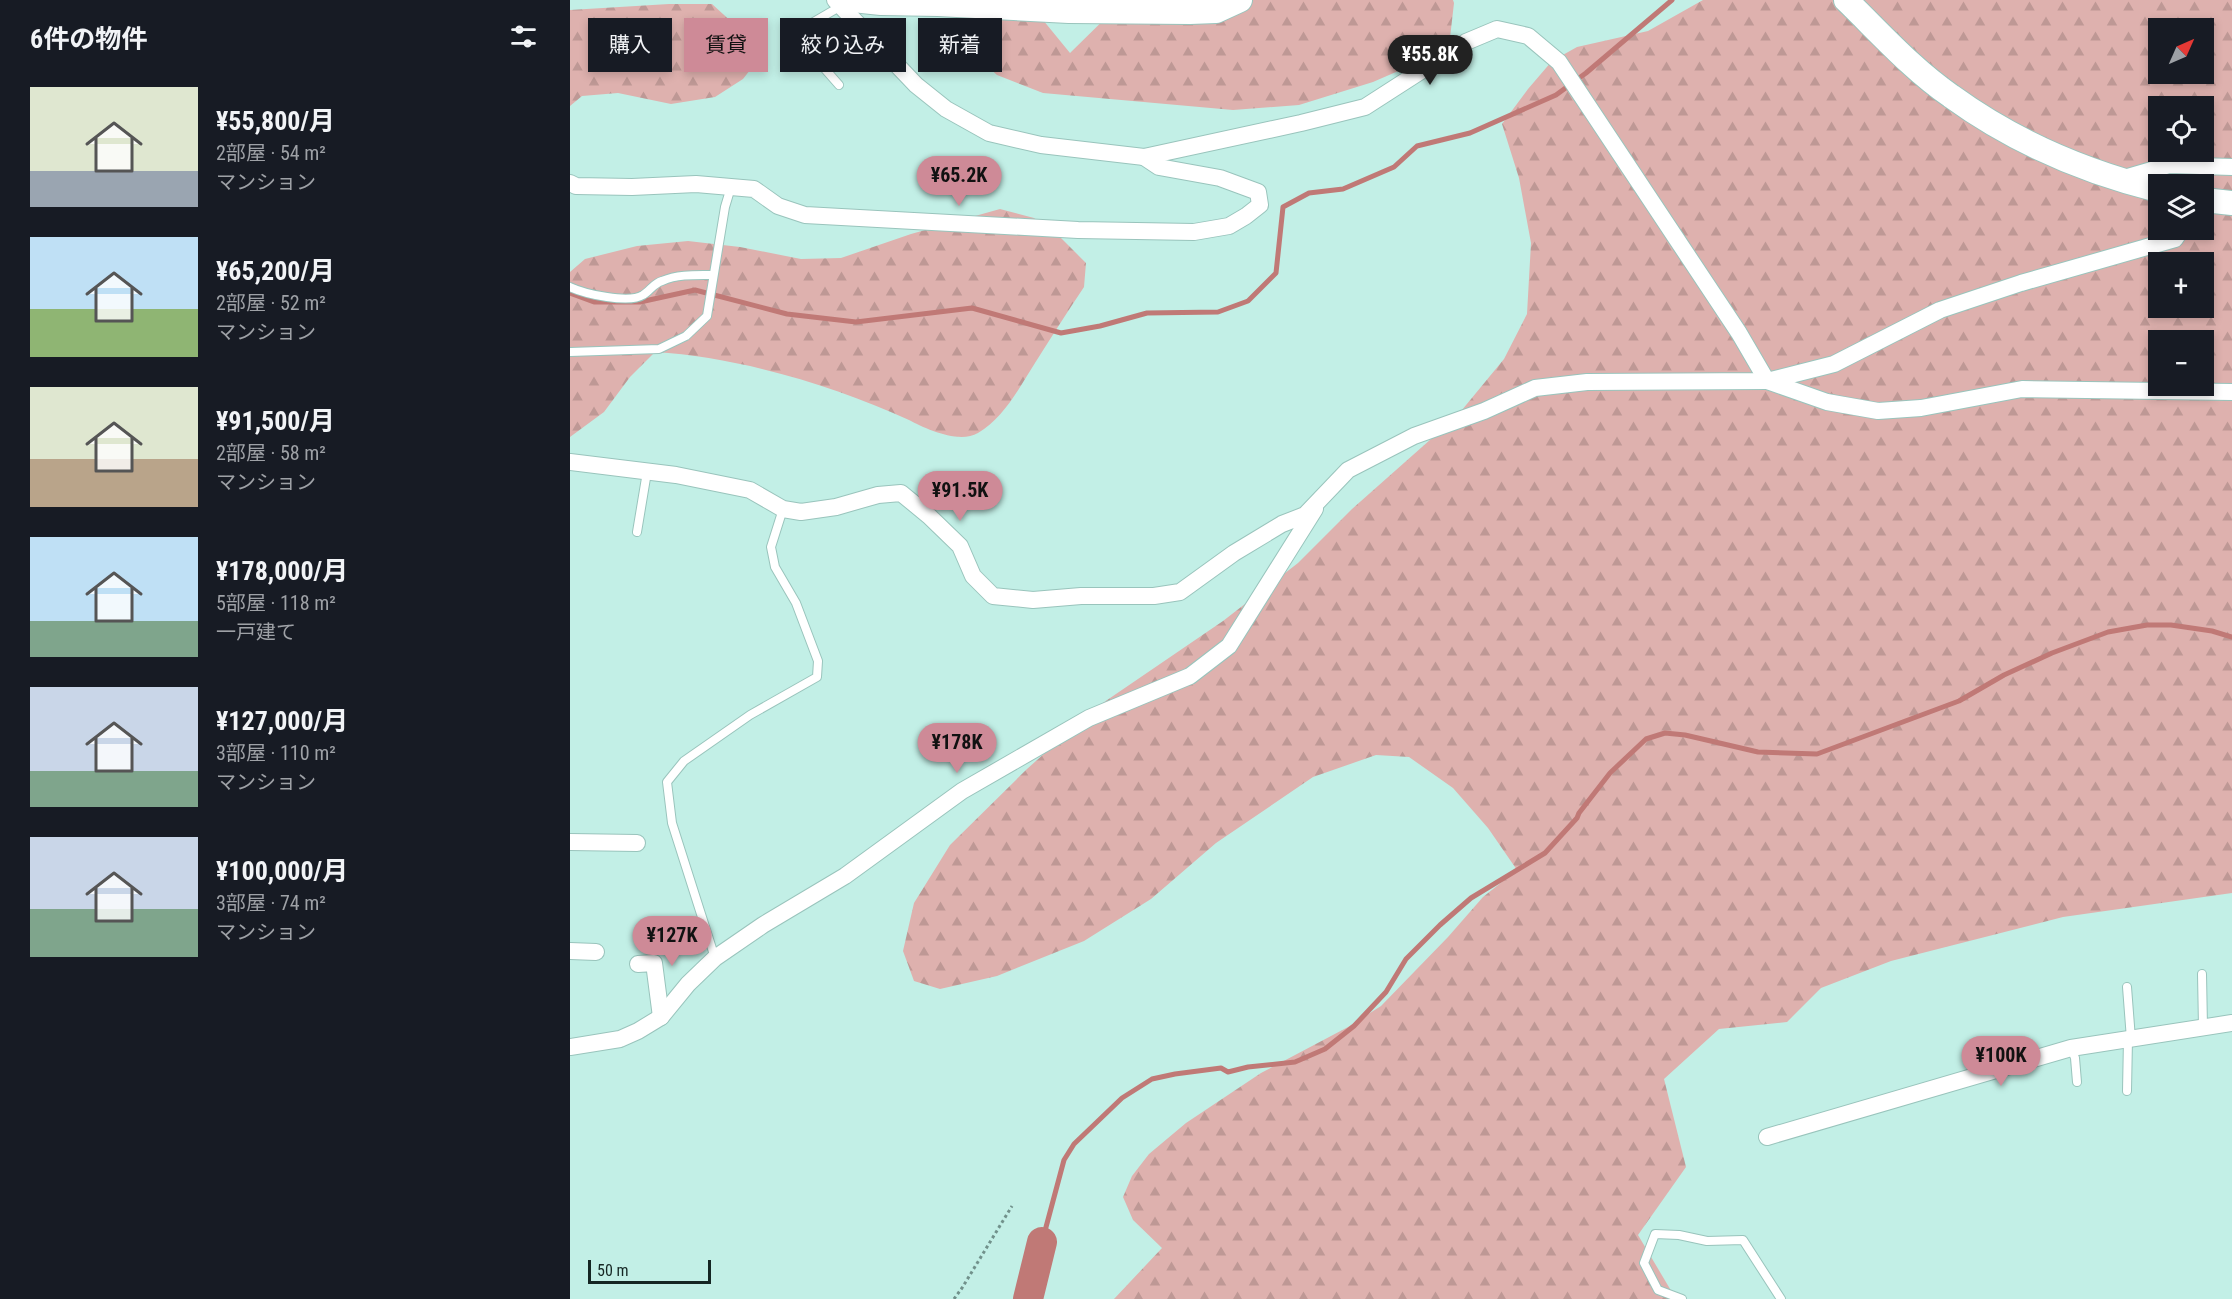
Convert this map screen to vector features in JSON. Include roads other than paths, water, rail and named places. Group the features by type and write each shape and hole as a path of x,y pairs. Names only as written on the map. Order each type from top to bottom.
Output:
{"street":[{"path":"843,2 1070,11 1190,12 1216,10 1240,0"},
{"path":"1846,0 1914,66 1951,96 2012,135 2116,180 2148,188"},
{"path":"843,2 916,85 946,109 989,133 1041,145 1144,157 1365,107 1466,42 1497,29 1528,36 1559,62 1739,333 1767,381 1827,402 1878,411 1921,408 2022,389 2232,392"},
{"path":"570,183 576,186 632,187 696,184 753,189 778,206 805,215 1078,230 1194,232 1229,226 1260,205 1258,192 1220,177 1159,167 1144,157"},
{"path":"2116,180 2169,165 2232,167"},
{"path":"2214,201 2232,203"},
{"path":"570,462 676,475 750,490 783,509 801,512 836,507 878,495 901,493 960,546 973,576 993,596 1033,600 1081,596 1154,596 1180,592 1234,553 1282,524 1305,515 1348,470 1414,436 1484,411 1535,388 1587,382 1767,381 1834,364 1940,310 2021,283 2168,240"},
{"path":"570,1047 620,1039 638,1031 661,1017 688,984 715,958 763,925 846,876 962,791 1089,718 1190,676 1229,646 1323,496"},
{"path":"570,842 637,843"},
{"path":"570,951 596,952"},
{"path":"638,963 654,963 661,1017"},
{"path":"1767,1137 2071,1048 2232,1023"}],"lane":[{"path":"839,85 803,44 805,27 843,2"},
{"path":"570,352 659,349 686,336 707,316 724,207 731,187"},
{"path":"570,287 597,296 642,297 659,281 683,275 712,278"},
{"path":"637,532 647,472"},
{"path":"715,958 672,823 668,782 684,761 750,715 817,676 818,661 796,603 775,567 771,547 783,509"},
{"path":"2202,974 2203,1027"},
{"path":"2127,987 2129,1039 2127,1091"},
{"path":"2071,1048 2075,1058 2077,1082"},
{"path":"1682,1299 1658,1290 1644,1263 1655,1234 1679,1235 1707,1241 1743,1240 1781,1299"}],"waterway":[{"path":"570,293 594,302 640,302 695,290 787,314 856,322 972,308 1061,333 1100,326 1147,313 1218,312 1248,301 1276,273 1283,207 1309,193 1343,189 1394,167 1417,146 1470,133 1556,95 1586,73 1672,0"},
{"path":"1042,1242 1064,1160 1074,1144 1122,1098 1152,1079 1221,1068 1228,1072 1248,1067 1295,1062 1325,1049 1354,1026 1386,992 1406,959 1440,925 1471,898 1545,853 1577,818 1610,773 1646,739 1665,733 1685,735 1758,752 1817,754 1959,701 2004,675 2052,653 2108,632 2147,625 2171,625 2212,631 2232,637"},
{"path":"1028,1299 1042,1242"}]}
